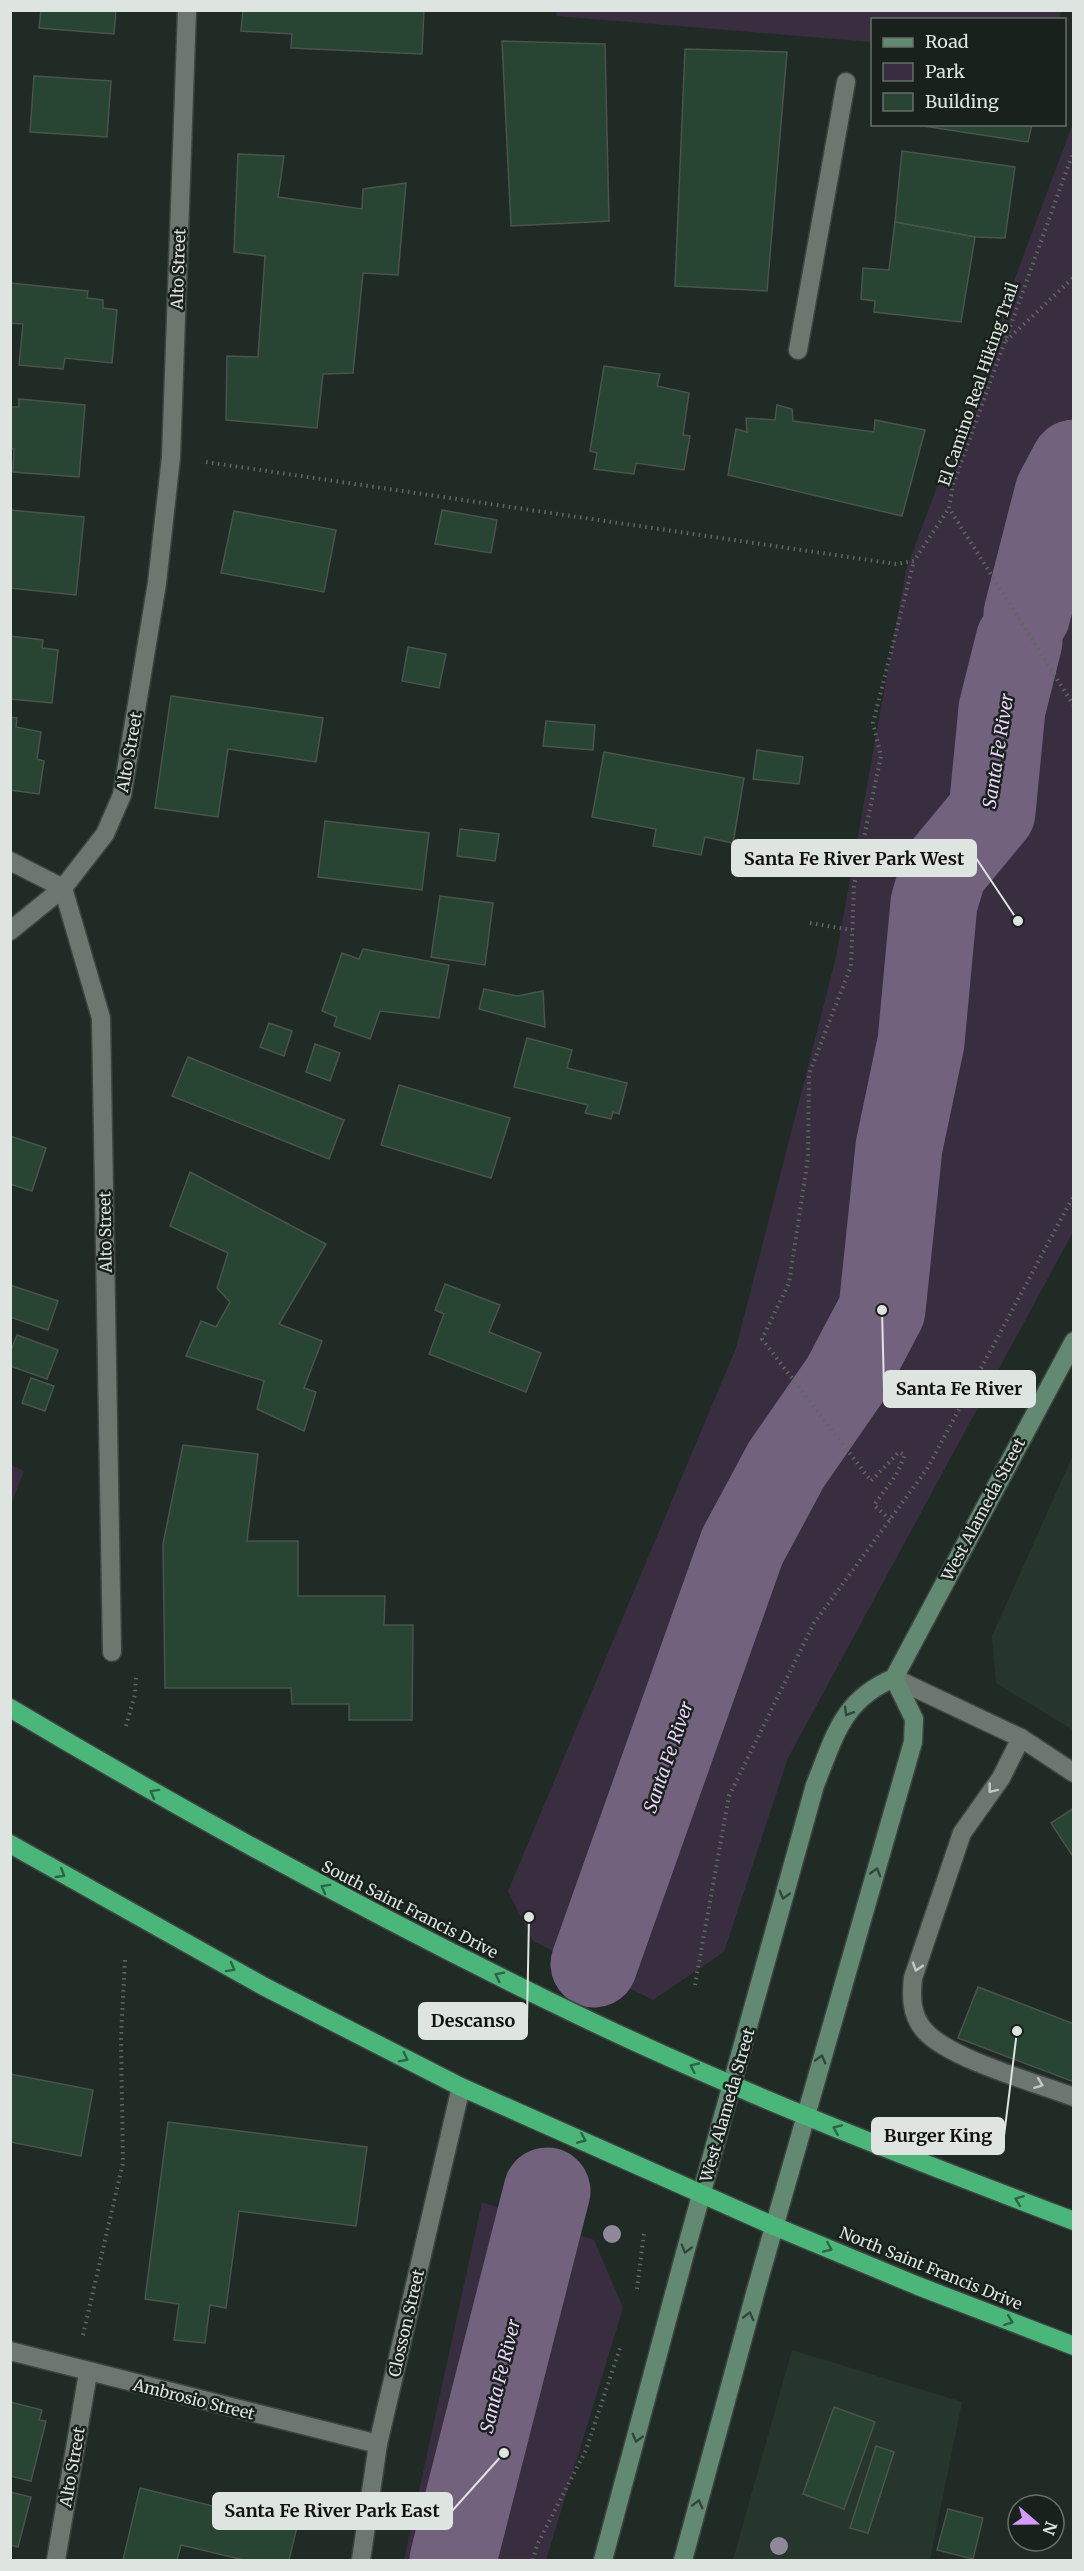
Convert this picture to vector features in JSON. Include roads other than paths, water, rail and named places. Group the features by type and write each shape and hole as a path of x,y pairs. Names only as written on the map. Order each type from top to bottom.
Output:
{"highway":[{"name":"South Saint Francis Drive","path":"10,1708 147,1790 338,1896 556,2005 733,2085 806,2115"},
{"path":"10,1844 266,1987 461,2087 774,2226"},
{"path":"806,2115 1074,2221"},
{"name":"North Saint Francis Drive","path":"774,2226 918,2286 1074,2346"}],"street":[{"name":"Alto Street","path":"112,1652 101,1018 63,888 105,834 122,795 157,583 171,457 187,10"},
{"path":"798,350 846,82"},
{"path":"10,861 63,888 10,931"},
{"name":"West Alameda Street","path":"603,2560 806,1815 827,1755 855,1702 874,1686 894,1678 1074,1341"},
{"path":"894,1678 1021,1738 1074,1773"},
{"path":"683,2560 774,2226 912,1742 914,1719 894,1678"},
{"path":"1021,1738 1001,1778 962,1833 914,1978 911,1996 922,2028 949,2050 1074,2097"},
{"name":"Closson Street","path":"361,2560 378,2444 461,2087"},
{"name":"Ambrosio Street","path":"10,2351 378,2444"},
{"name":"Alto Street","path":"56,2560 82,2371"}],"waterway":[{"name":"Santa Fe River","path":"1027,614 1058,493 1074,463"},
{"name":"Santa Fe River","path":"594,1964 742,1547 786,1465 845,1380 882,1310 899,1147 921,1042 934,903 944,870 992,812 1002,709 1019,641"},
{"name":"Santa Fe River","path":"453,2560 547,2191"}],"place":[{"name":"Santa Fe River Park West","path":"1018,921"},
{"name":"Santa Fe River","path":"882,1310"},
{"name":"Descanso","path":"529,1917"},
{"name":"Burger King","path":"1017,2031"},
{"name":"Santa Fe River Park East","path":"504,2453"}]}
